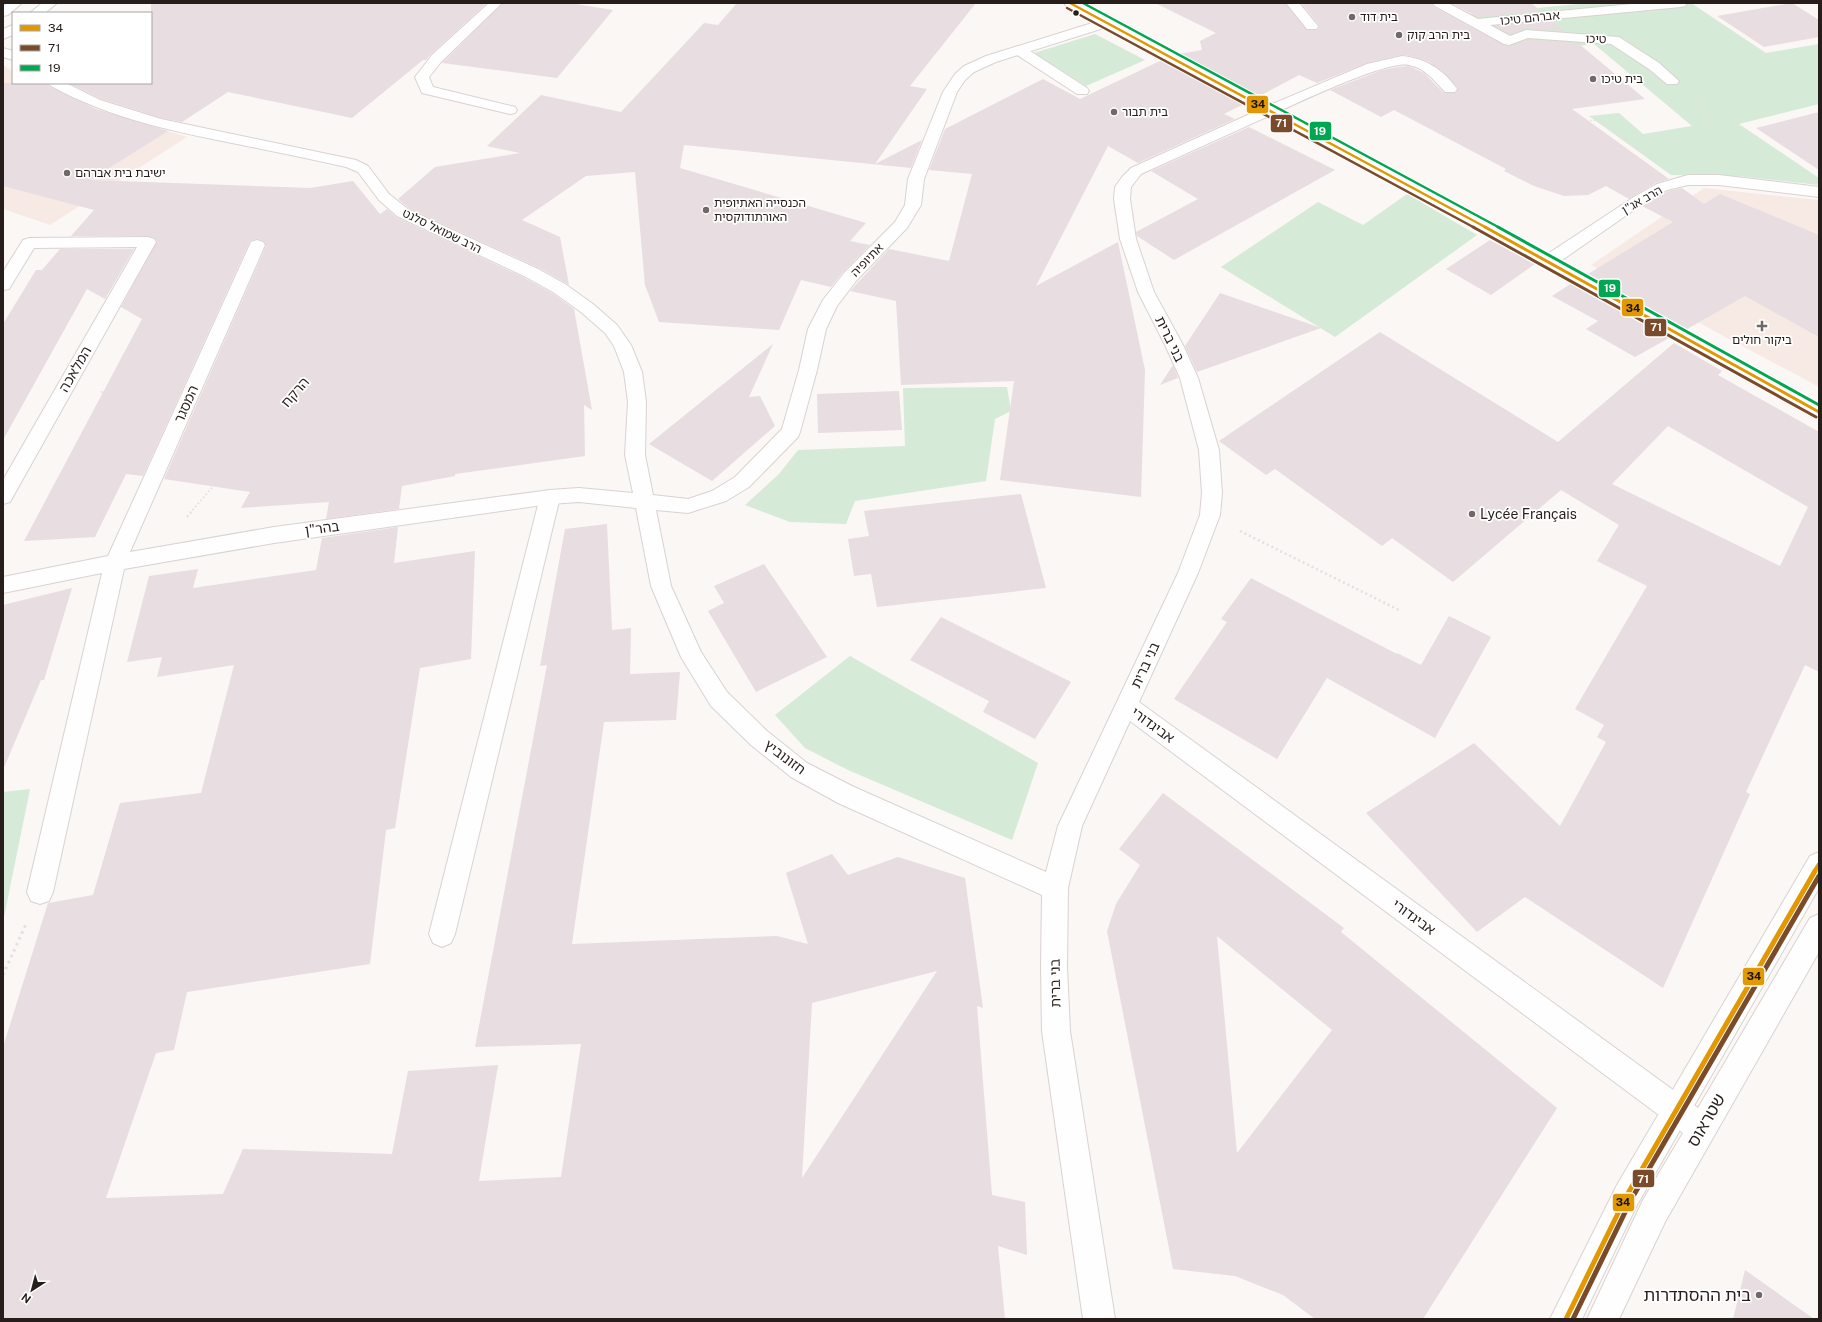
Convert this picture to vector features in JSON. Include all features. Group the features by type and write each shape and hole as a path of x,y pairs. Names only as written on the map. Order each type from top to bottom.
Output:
{"street":[{"path":"3,12 16,3"},
{"path":"38,12 51,3"},
{"path":"496,3 438,57 422,77 427,90 510,110"},
{"path":"1070,3 1549,261 1819,412"},
{"path":"1292,3 1312,26"},
{"name":"אברהם טיכו","path":"1439,3 1509,41"},
{"name":"אברהם טיכו","path":"1475,23 1681,3"},
{"name":"אתיופיה","path":"644,502 688,506 720,496 742,482 790,432 808,370 817,329 830,304 850,277 901,224 913,205 916,179 950,92 960,77 969,69 1019,50 1105,23"},
{"path":"3,35 12,30"},
{"name":"טיכו","path":"1509,41 1526,34 1614,40 1654,66 1672,81"},
{"path":"1019,50 1082,92"},
{"name":"בני ברית","path":"1099,1319 1056,1030 1054,967 1055,888 1070,826 1188,573 1210,515 1212,493 1209,450 1189,378 1174,344 1146,292 1128,239 1122,199 1123,187 1127,180 1136,171 1268,110 1377,65 1402,60 1412,61 1432,69"},
{"path":"1432,69 1450,89"},
{"name":"הרב שמואל סלנט","path":"58,84 73,94 128,116 188,130 351,163 363,169 384,197 403,213 532,273 559,288 587,308 610,329 622,345 633,372 637,402 635,455 644,502"},
{"name":"הרב אג\"ן","path":"1549,261 1639,200 1662,187 1688,180 1719,180 1819,192"},
{"path":"3,284 29,243 148,242"},
{"name":"המלאכה","path":"3,497 148,242"},
{"name":"המסגר","path":"40,892 116,563 257,245"},
{"name":"בהר\"ן","path":"3,585 154,555 274,535 550,497 578,495 644,502"},
{"path":"442,934 550,497"},
{"name":"חזונוביץ","path":"644,502 661,586 692,657 719,699 759,738 799,770 846,795 1055,888"},
{"name":"אביגדורי","path":"1126,705 1702,1129"},
{"path":"1566,1319 1627,1195 1819,864"},
{"name":"שטראוס","path":"1603,1319 1654,1210 1819,927"}],"path":[{"path":"343,9 351,3"},
{"path":"1432,69 1468,64 1515,125 1599,120 1655,160"},
{"path":"1672,81 1695,101 1710,118 1707,124 1694,135 1688,155"},
{"name":"הרקח","path":"154,555 437,230"},
{"path":"148,242 257,245"},
{"path":"62,393 192,390"},
{"path":"1210,515 1399,610"},
{"path":"3,975 40,892"}],"shaded area":[{"name":"ישיבת בית אברהם","path":"3,65 12,70 12,84 187,137 50,225 3,209"},
{"name":"ביקור חולים","path":"1704,188 1819,200 1819,387 1591,265"}],"green space":[{"path":"1589,3 1691,3 1766,53 1819,44 1819,104 1739,124 1819,178 1819,185 1738,176 1671,175 1589,116 1619,113 1643,134 1692,126 1594,44 1511,54 1464,15"},
{"path":"1095,34 1145,60 1086,86 1034,53"},
{"path":"1407,194 1477,235 1335,337 1221,267 1318,202 1363,225"},
{"path":"1007,387 1011,411 995,419 986,481 855,501 846,524 790,522 745,505 779,474 798,450 905,446 903,388"},
{"path":"850,656 1038,763 1012,840 848,770 805,748 775,715"},
{"path":"30,789 3,922 3,792"}],"building":[{"path":"151,3 487,3 426,60 423,60 352,118 228,92 182,122 161,118 101,99 71,84 152,84"},
{"path":"503,3 570,3 613,10 557,78 442,63"},
{"path":"737,3 976,3 910,86 927,89 875,164 922,140 911,168 684,145 680,168 866,223 850,241 870,245 843,272 831,287 801,280 779,330 659,322 645,285 635,172 586,176 522,220 560,237 569,285 539,268 410,209 398,199 435,167 520,153 487,146 541,95 621,112 704,23 718,25"},
{"path":"1155,3 1285,3 1307,30 1318,30 1319,25 1301,3 1432,3 1434,7 1504,45 1510,46 1528,40 1578,43 1645,99 1572,109 1669,179 1656,183 1629,199 1606,186 1588,195 1564,196 1534,186 1504,171 1506,169 1394,110 1381,117 1330,90 1382,70 1409,66 1424,73 1444,93 1456,93 1458,88 1441,70 1427,61 1411,56 1402,55 1367,63 1317,83 1299,75 1258,97 1179,54 1202,50 1200,41 1216,33"},
{"path":"1451,3 1531,3 1541,11 1478,17"},
{"path":"1792,3 1819,20 1819,37 1764,47 1717,16"},
{"path":"1552,21 1564,31 1526,28 1510,34 1495,26"},
{"path":"1162,60 1244,104 1224,114 1235,119 1138,163 1108,146 1036,286 1118,242 1145,370 1141,497 1000,480 1014,381 901,385 896,301 850,291 889,249 949,261 972,174 929,170 945,129 1043,79 1080,99"},
{"path":"3,83 48,84 50,87 96,109 168,131 90,180 310,188 353,181 380,214 387,209 396,217 525,278 552,293 574,309 592,410 584,405 585,456 455,474 455,476 402,486 399,509 326,519 329,502 241,508 250,492 164,479 266,246 263,241 257,239 250,241 143,476 126,474 95,537 24,541 142,319 121,307 157,241 148,236 71,236 94,210 3,186"},
{"path":"1819,112 1819,170 1756,128"},
{"path":"1249,127 1335,170 1174,260 1137,236 1136,232 1198,199 1151,171"},
{"name":"ביקור חולים","path":"1682,188 1704,204 1720,194 1819,235 1819,337 1745,296 1687,329 1588,274 1673,222 1642,206 1668,191"},
{"path":"1490,240 1535,264 1491,295 1446,269"},
{"path":"60,249 134,249 105,299 87,289 3,440 3,324 36,270 42,270"},
{"path":"1572,283 1669,338 1635,357 1586,329 1598,321 1552,296"},
{"path":"1220,293 1321,328 1197,372 1185,346"},
{"path":"1380,332 1558,442 1674,343 1722,371 1718,375 1819,432 1819,672 1805,665 1746,792 1750,794 1663,988 1525,897 1477,932 1366,813 1474,743 1560,826 1606,742 1597,737 1604,725 1575,709 1647,586 1597,561 1619,525 1561,490 1453,582 1392,538 1382,546 1275,469 1266,475 1219,441","holes":["1668,426 1808,507 1780,566 1612,484"]},
{"path":"773,344 749,397 760,396 775,426 712,481 649,444"},
{"path":"1173,365 1178,378 1160,385"},
{"path":"899,391 902,430 818,433 817,394"},
{"path":"1021,494 1046,588 877,607 871,574 854,576 848,539 869,536 864,511"},
{"path":"607,524 612,630 631,628 630,674 680,672 676,720 604,722 572,944 777,936 808,944 786,873 832,854 848,875 898,857 965,878 983,1008 977,1006 992,1195 1025,1202 1027,1255 998,1246 1005,1319 3,1319 3,1047 48,903 93,895 120,803 201,793 234,665 157,677 162,657 127,662 149,576 198,569 193,588 316,570 322,538 398,527 394,563 475,551 471,659 420,668 395,828 386,830 370,964 187,992 174,1050 156,1053 106,1198 223,1194 243,1149 392,1154 408,1071 498,1065 479,1181 561,1177 581,1044 475,1047 547,665 540,666 565,529","holes":["937,971 802,1178 812,1003"]},
{"path":"764,564 827,657 756,692 708,611 724,603 714,586"},
{"path":"1251,578 1421,665 1449,616 1491,637 1435,738 1327,678 1277,759 1174,699 1227,622 1221,619"},
{"path":"72,588 44,680 41,680 3,770 3,605"},
{"path":"941,617 1071,682 1035,739 983,712 989,701 910,660"},
{"path":"1163,793 1344,928 1341,932 1557,1108 1423,1319 1315,1319 1283,1295 1235,1276 1173,1269 1107,931 1116,904 1140,865 1119,849","holes":["1217,936 1332,1030 1237,1153"]},
{"name":"בית ההסתדרות","path":"1745,1270 1814,1319 1733,1319"}],"transit line":[{"name":"34","path":"1070,3 1549,261 1819,412"},
{"name":"19","path":"1083,3 1552,256 1819,405"},
{"name":"71","path":"1067,8 1546,266 1816,417"},
{"name":"34","path":"1566,1319 1627,1195 1819,864"},
{"name":"71","path":"1573,1319 1632,1198 1819,876"}],"place":[{"name":"בית דוד","path":"1352,17"},
{"name":"בית הרב קוק","path":"1399,35"},
{"name":"בית טיכו","path":"1593,79"},
{"name":"בית תבור","path":"1114,112"},
{"name":"ישיבת בית אברהם","path":"67,173"},
{"name":"הכנסייה האתיופית האורתודוקסית","path":"706,210"},
{"name":"ביקור חולים","path":"1762,326"},
{"name":"Lycée Français","path":"1472,514"},
{"name":"בית ההסתדרות","path":"1759,1295"}]}
